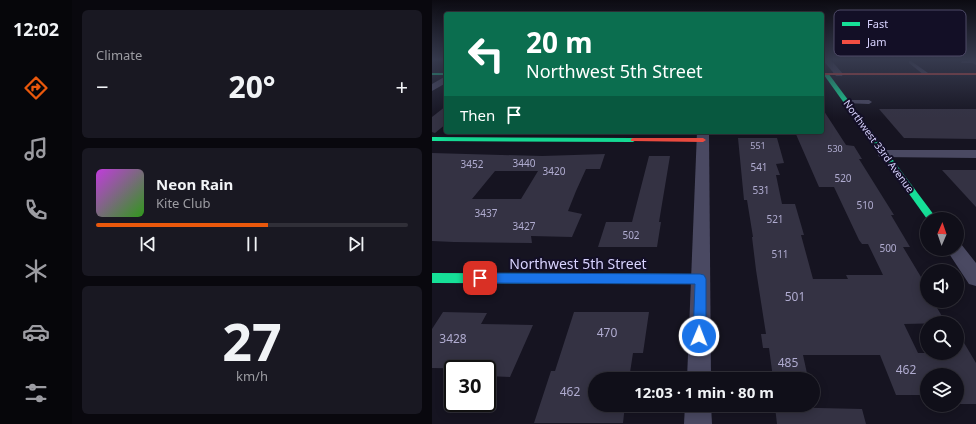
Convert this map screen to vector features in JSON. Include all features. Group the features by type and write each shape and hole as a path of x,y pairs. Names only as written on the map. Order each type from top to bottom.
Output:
{"street":[{"path":"432,88 444,80"},
{"name":"Northwest 33rd Avenue","path":"829,80 927,212"},
{"path":"432,139 703,136 699,372"},
{"path":"884,154 976,154"},
{"path":"960,256 976,278"},
{"name":"Northwest 5th Street","path":"432,278 700,279"},
{"path":"698,412 698,424"}],"lane":[{"path":"846,102 869,102"}],"building":[{"path":"444,108 444,126 435,133 432,132 432,117"},
{"path":"879,109 976,109 976,139 904,138"},
{"path":"824,111 846,145 854,146 862,159 859,159 894,215 891,215 910,247 903,247 920,275 920,308 937,308 942,316 920,316 920,324 904,324 918,353 920,353 920,360 964,360 964,343 976,363 976,404 964,404 964,368 920,368 920,395 896,395 880,355 803,355 807,372 772,372 769,348 763,348 761,334 766,334 747,200 744,200 738,138 777,138 784,163 776,164 780,175 776,175 782,204 795,204 804,235 801,235 813,279 848,279 846,275 883,275 868,244 862,244 859,240 834,187 819,187 796,134 824,134"},
{"path":"432,153 542,156 605,154 600,169 586,169 568,211 582,214 572,237 531,236 532,243 432,241","holes":["495,171 538,171 521,199 472,199"]},
{"path":"649,156 670,156 659,222 661,222 657,247 598,247 606,222 632,222"},
{"path":"942,170 976,170 976,207"},
{"path":"443,312 487,313 481,324 533,325 510,377 496,376 496,360 444,360 444,368 432,368 432,329"},
{"path":"574,312 649,312 643,353 633,353 630,372 588,372 588,412 624,412 623,423 534,423 551,371 555,371"},
{"path":"820,408 862,409 866,424 777,424 776,412 820,412"}],"traffic: fast":[{"path":"830,80 927,212"},
{"path":"432,139 633,140"},
{"path":"432,278 700,279"}],"traffic: jam":[{"path":"633,140 703,140"}],"route":[{"path":"480,278 700,279 699,336"}]}
